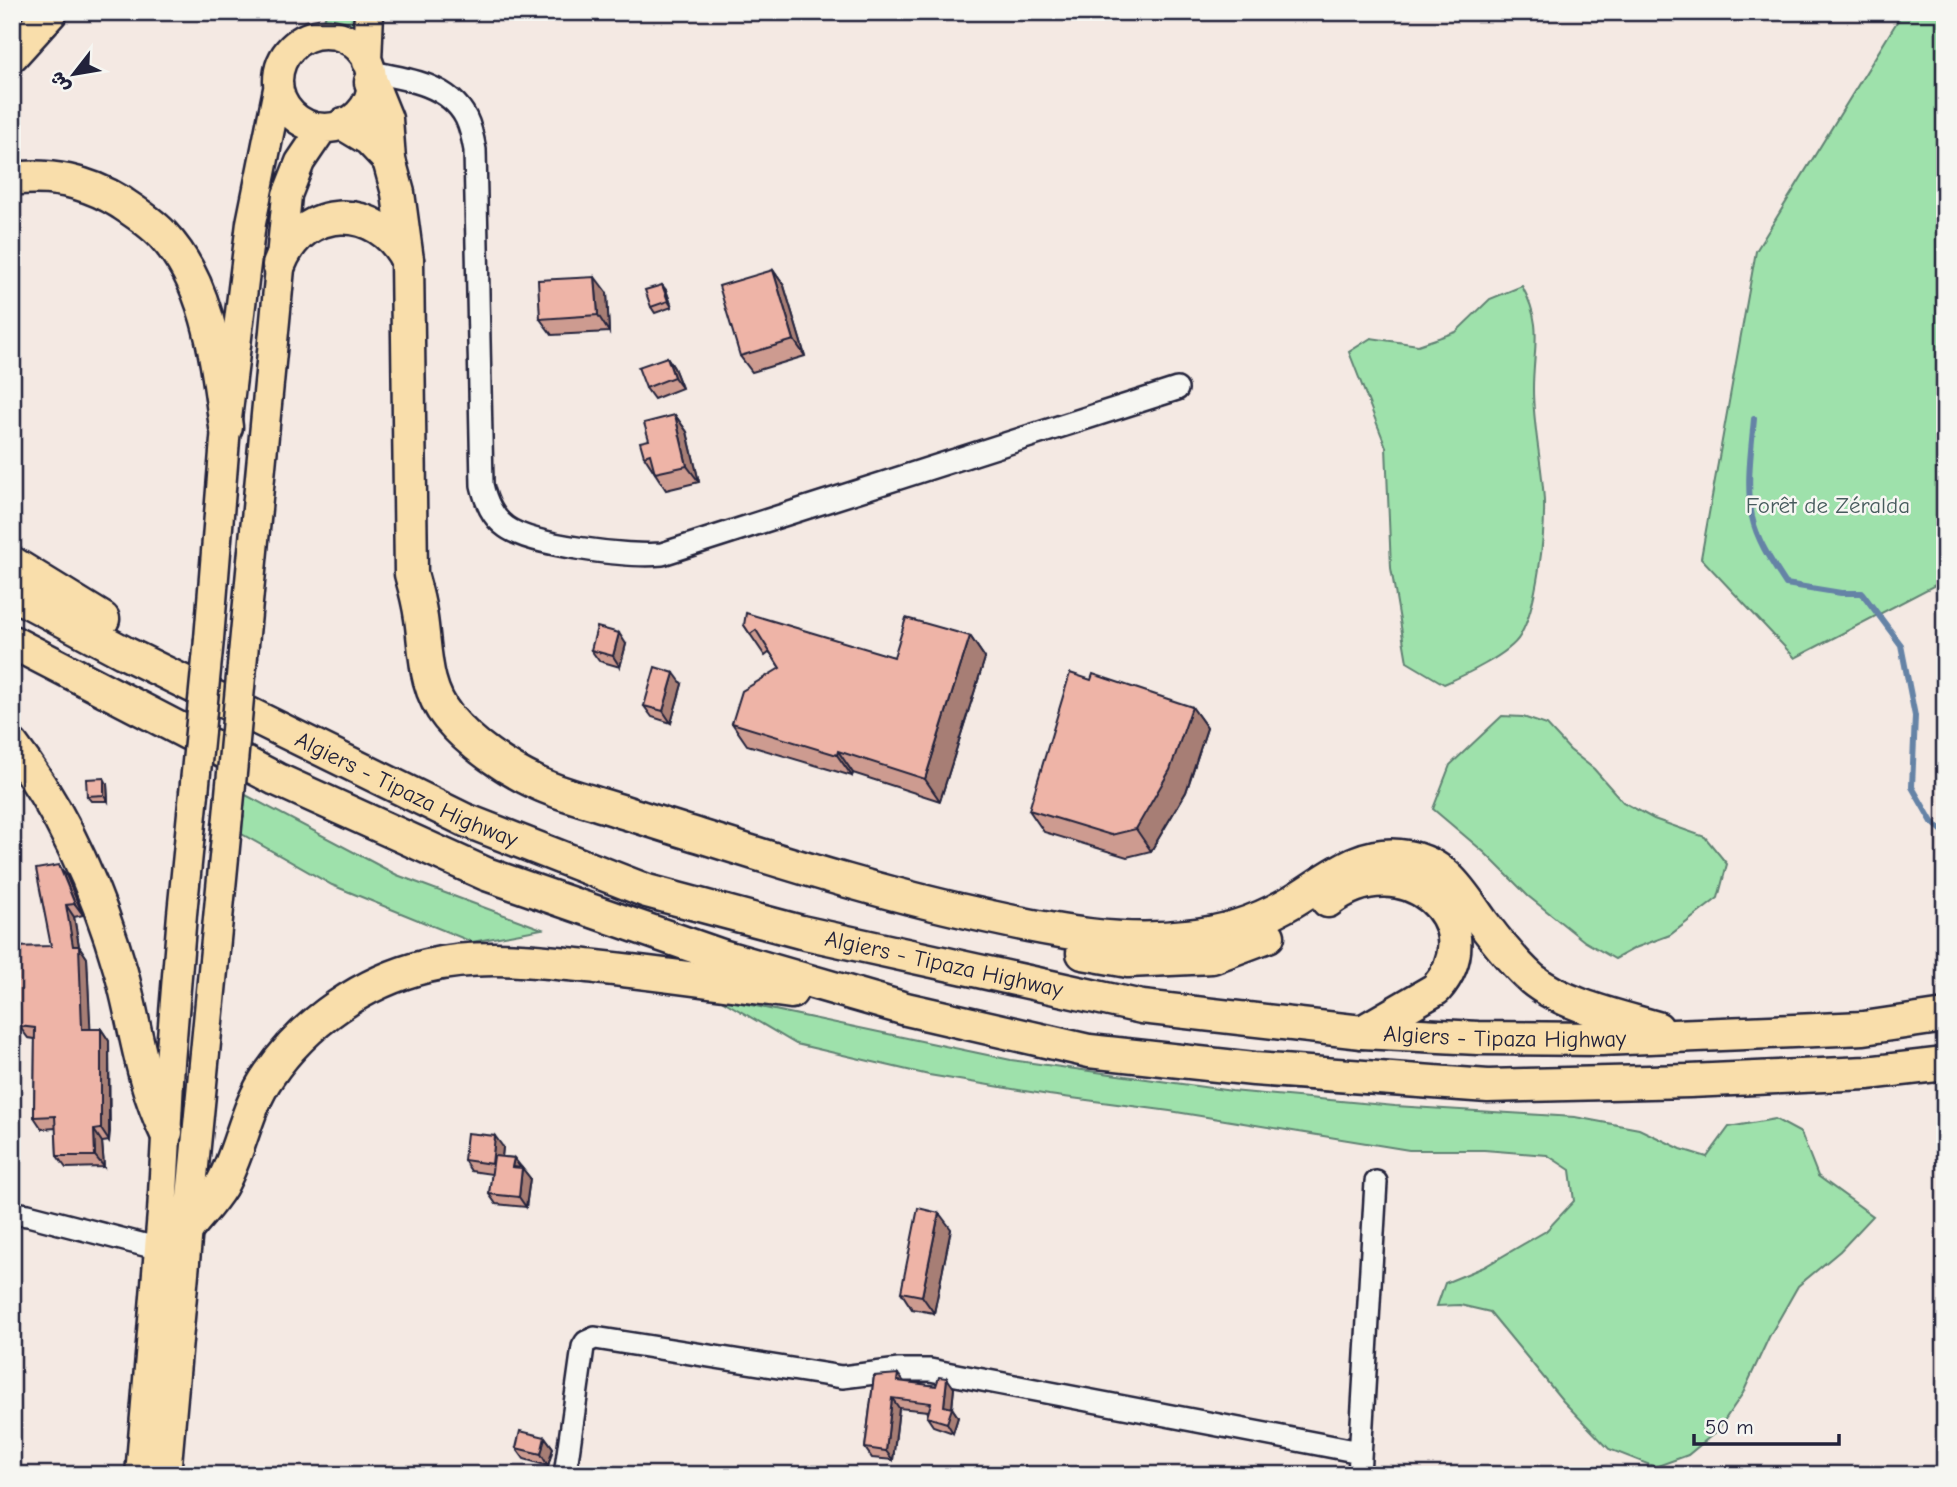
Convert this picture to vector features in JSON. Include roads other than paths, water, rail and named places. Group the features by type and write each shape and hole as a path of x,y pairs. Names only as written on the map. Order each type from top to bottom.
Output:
{"highway":[{"path":"12,55 51,12"},
{"path":"370,72 386,120 389,160 398,192 407,260 411,574 419,603 428,674 440,707 456,725 498,760 551,790 855,884 975,914 1095,936 1154,939 1226,930 1286,906 1348,865 1377,857 1409,857 1425,862 1448,876 1466,896 1497,941 1535,982 1590,1008 1683,1035"},
{"path":"333,126 369,139 389,160"},
{"path":"12,179 36,176 73,181 109,195 144,218 163,235 179,255 205,315 213,344 226,427"},
{"path":"279,265 283,254 298,235 318,222 341,217 365,220 386,232 407,260"},
{"path":"12,563 153,650 190,685"},
{"path":"411,574 406,589 404,613 415,684 428,719 443,739 502,784 529,798 756,876 913,918 1128,961 1212,957 1271,935 1363,882 1388,880 1413,885 1432,897 1445,913 1452,932 1451,962 1443,981 1427,996 1362,1032"},
{"name":"Algiers - Tipaza Highway","path":"12,593 190,685 465,820 648,891 801,932 1142,1007 1362,1032 1478,1038 1601,1039 1864,1028 1945,1016"},
{"name":"Algiers - Tipaza Highway","path":"12,642 276,779 486,874 722,956 906,1009 1089,1051 1254,1069 1488,1086 1867,1073 1945,1064"},
{"path":"12,746 29,768 63,825 97,901 121,972 149,1092 166,1132"},
{"path":"188,1227 221,1186 257,1095 269,1074 297,1040 335,1007 376,985 427,966 474,960 521,959 672,975 906,1009"}],"main road":[{"path":"140,1475 160,1249 182,914 209,639 226,427 251,223 280,67 310,12"},
{"path":"166,1475 287,195 292,178 310,144 333,126 361,111 367,102 370,72 369,12"},
{"path":"292,48 311,36 333,35 354,44 370,72"},
{"path":"278,89 289,112 299,120 310,126 333,126"}],"street":[{"path":"370,72 415,80 438,91 459,106 470,125 475,150 482,485 493,514 506,527 539,542 641,556 662,554 1177,389"},
{"path":"1359,1475 1376,1182"},
{"path":"12,1213 160,1249"},
{"path":"565,1475 583,1347 595,1338 842,1377 899,1370 930,1370 1360,1452"}],"waterway":[{"path":"1754,419 1749,492 1754,526 1786,584 1841,593 1862,593 1901,645 1915,716 1912,787 1932,822 1945,833"}],"park label":[{"name":"Forêt de Zéralda","path":"1828,505"}]}
